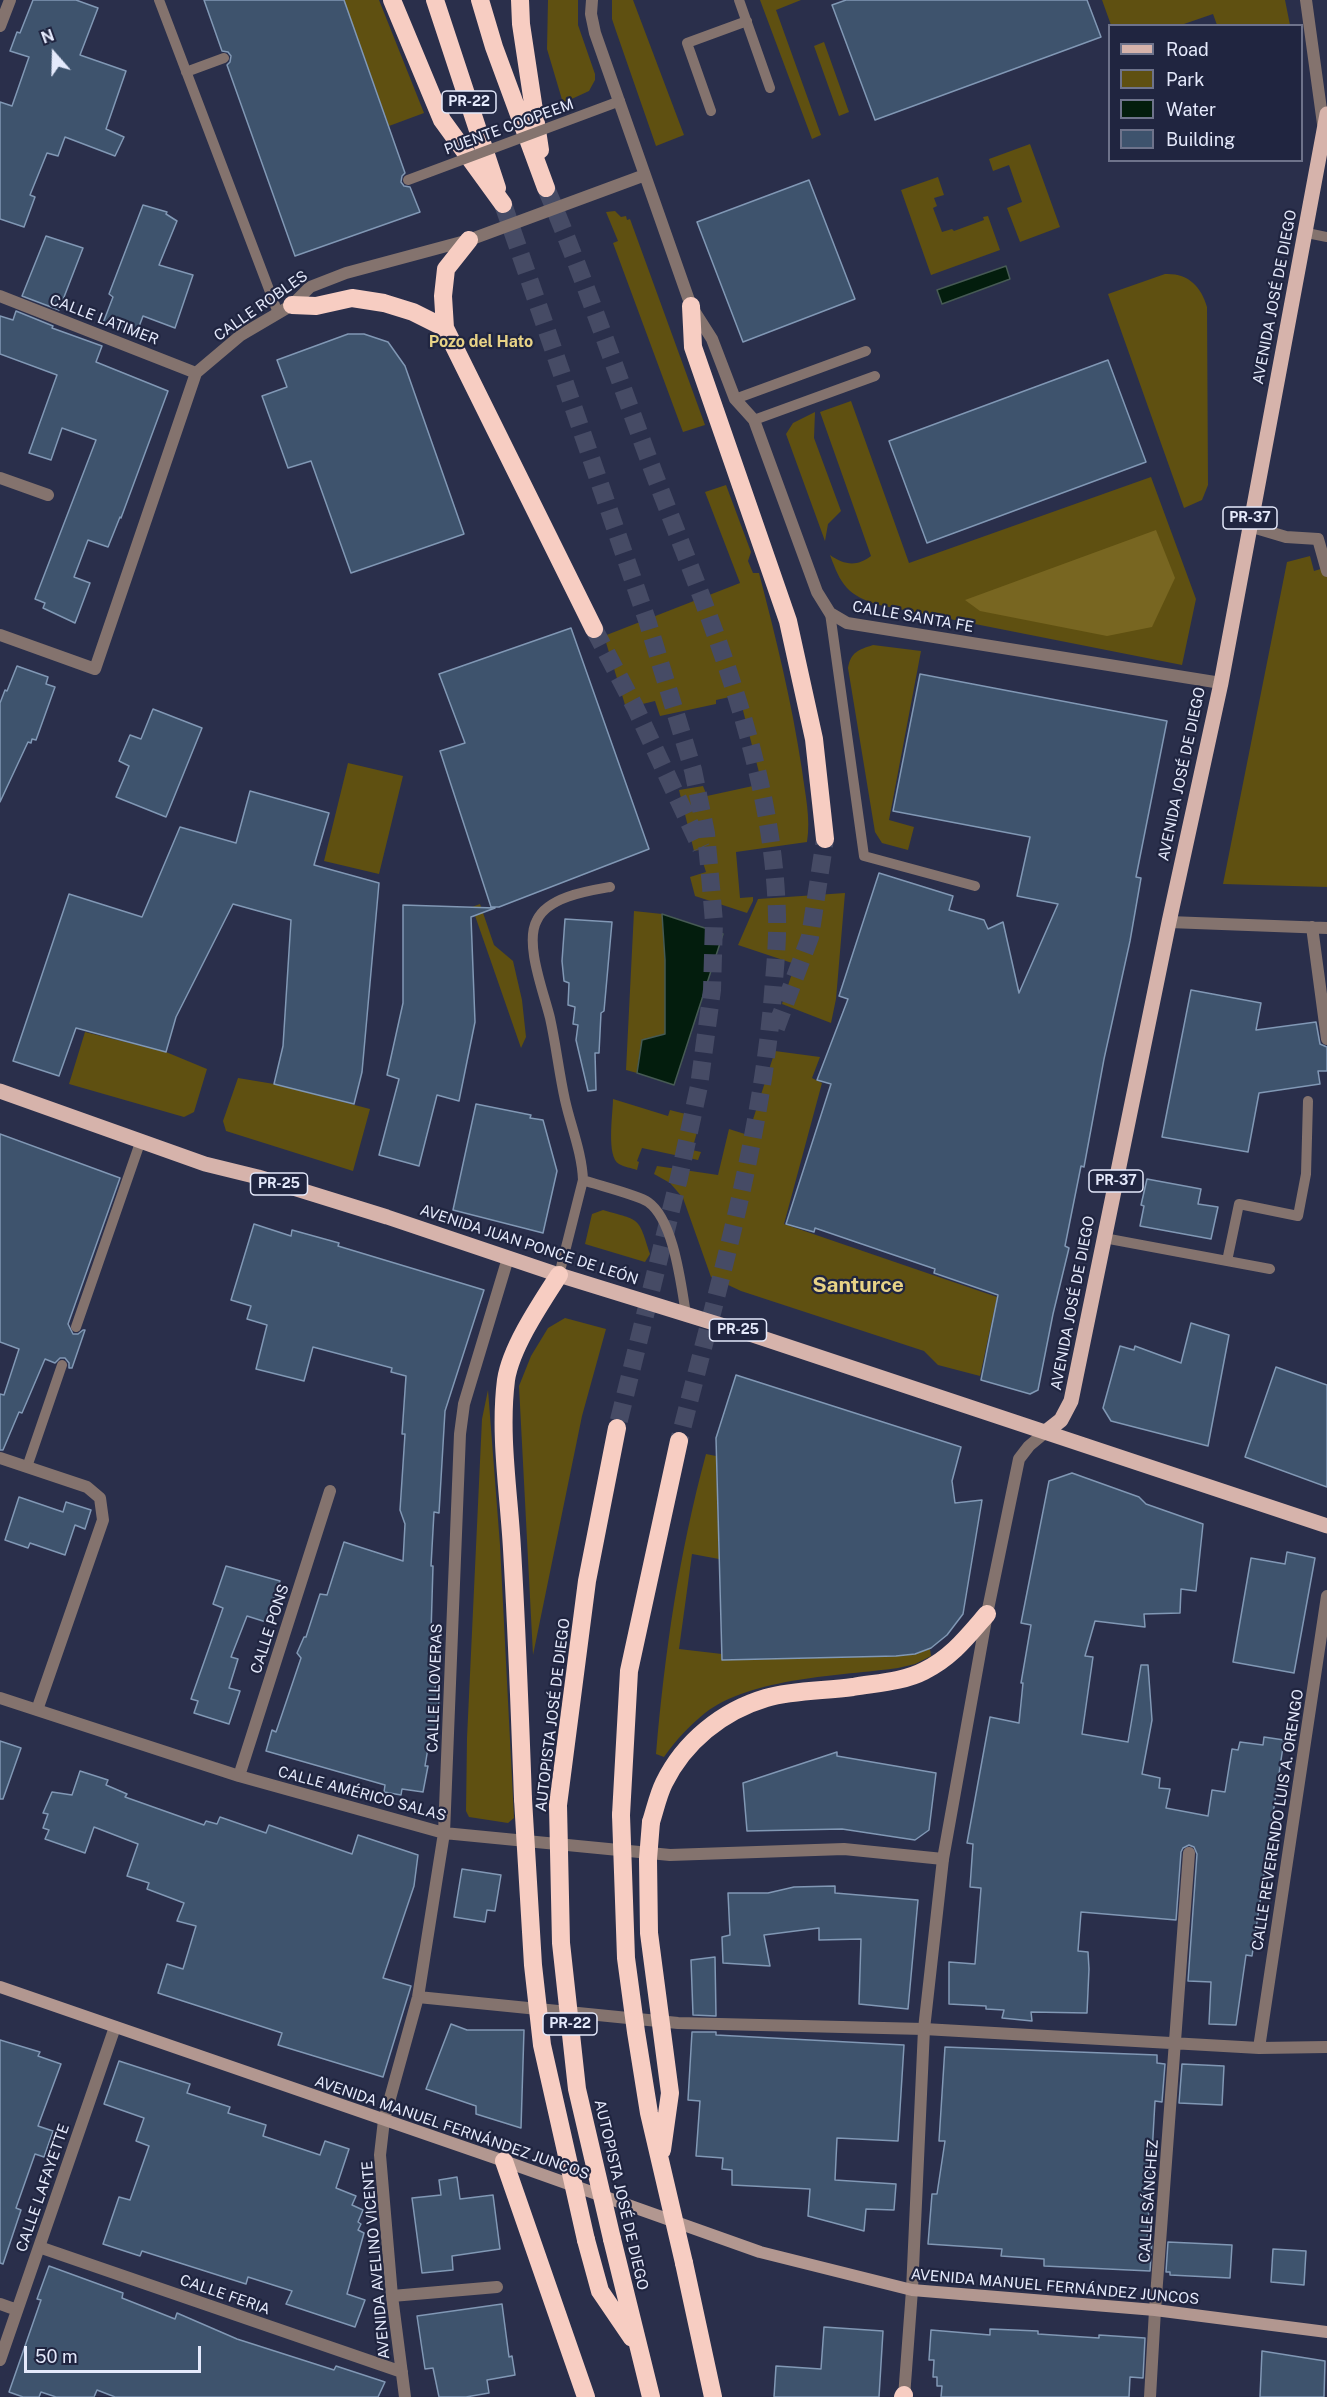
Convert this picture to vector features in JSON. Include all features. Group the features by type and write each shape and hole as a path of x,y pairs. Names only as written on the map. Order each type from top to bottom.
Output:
{"highway":[{"name":"PR-22","path":"392,0 441,120 503,204 435,0"},
{"name":"PR-22","path":"480,0 494,48 546,188 521,24 520,0"},
{"path":"469,240 446,269 443,296 445,328 594,629"},
{"path":"285,309 316,306 352,298 384,303 414,312 445,328"},
{"path":"691,306 693,347 764,546 788,621 814,739 825,840"},
{"path":"559,1275 521,1338 507,1378 504,1423 533,1965 542,2045 586,2240 600,2291 639,2347"},
{"name":"AUTOPISTA JOSÉ DE DIEGO","path":"617,1428 587,1581 558,1805 561,1943 577,2088 651,2397"},
{"path":"679,1442 629,1671 621,1815 626,1958 649,2113 661,2158 713,2397"},
{"path":"661,2158 670,2093 649,1933 648,1859 651,1822 663,1784 684,1750 716,1723 742,1708 767,1698 797,1692 889,1682 922,1673 951,1655 987,1614"},
{"path":"504,2161 586,2397"}],"main road":[{"name":"AVENIDA JOSÉ DE DIEGO","path":"1047,1431 1061,1420 1070,1407 1168,922 1221,683 1327,114"},
{"name":"AVENIDA JUAN PONCE DE LEÓN","path":"0,1091 205,1164 258,1177 387,1217 559,1275 1047,1431"},
{"name":"PR-25","path":"1047,1431 1327,1526"},
{"name":"AVENIDA MANUEL FERNÁNDEZ JUNCOS","path":"0,1987 760,2252 912,2290 1155,2310 1327,2332"}],"street":[{"path":"0,26 10,0"},
{"name":"CALLE SANTA FE","path":"592,0 591,15 595,33 691,306 712,339 735,399 754,420 817,592 830,613 847,622 1221,683"},
{"path":"1306,0 1326,128"},
{"name":"CALLE ROBLES","path":"196,372 241,335 285,309 310,287 346,273 469,240 645,175"},
{"name":"CALLE LATIMER","path":"0,296 196,372"},
{"path":"0,635 95,669 196,372"},
{"path":"0,478 48,495"},
{"path":"1249,526 1286,537 1318,539 1327,571"},
{"path":"1168,922 1327,928"},
{"path":"1312,927 1327,1039"},
{"name":"CALLE LLOVERAS","path":"384,2120 418,1997 444,1833 460,1434 464,1404 508,1258"},
{"name":"PR-37","path":"912,2290 924,2029 943,1859 987,1614 1019,1459 1029,1446 1047,1431"},
{"path":"0,1458 87,1487 100,1498 103,1520 37,1710"},
{"name":"CALLE PONS","path":"239,1776 330,1491"},
{"name":"CALLE REVERENDO LUIS A. ORENGO","path":"1259,2048 1327,1596"},
{"name":"CALLE AMÉRICO SALAS","path":"0,1698 239,1776 444,1833 670,1855 844,1849 943,1859"},
{"name":"CALLE SÁNCHEZ","path":"1150,2397 1189,1853"},
{"path":"418,1997 678,2023 924,2029 1259,2048 1327,2047"},
{"name":"CALLE LAFAYETTE","path":"0,2360 115,2027"},
{"name":"AVENIDA AVELINO VICENTE","path":"384,2120 380,2155 392,2296 405,2397"},
{"name":"CALLE FERIA","path":"39,2247 402,2372"},
{"path":"392,2296 497,2287"},
{"path":"904,2396 912,2290"},
{"path":"0,2304 17,2310"}],"lane":[{"path":"159,0 186,72 285,309"},
{"path":"739,0 770,88"},
{"path":"711,111 687,43 747,21"},
{"path":"186,72 224,58"},
{"name":"PUENTE COOPEEM","path":"408,180 620,101"},
{"path":"1306,233 1327,237"},
{"path":"735,399 866,351"},
{"path":"754,420 875,376"},
{"path":"830,613 864,856 975,886"},
{"path":"559,1275 583,1180 582,1164 532,946 533,928 538,917 553,903 610,887"},
{"path":"1227,1261 1239,1204 1298,1216 1306,1174 1308,1101"},
{"path":"76,1327 141,1140"},
{"path":"583,1180 648,1202 660,1215 676,1257 686,1314"},
{"path":"1104,1238 1270,1269"},
{"path":"27,1467 62,1365"}],"green space":[{"path":"344,0 379,0 424,113 389,126"},
{"path":"548,0 578,0 578,25 595,74 595,80 589,91 563,103 547,49"},
{"path":"612,0 633,0 684,135 656,146 612,19"},
{"path":"760,0 801,0 776,10 821,135 812,139"},
{"path":"1102,0 1285,0 1290,24 1217,24 1213,14 1184,24 1111,24"},
{"path":"824,42 849,112 839,116 814,46"},
{"path":"1030,144 1060,227 1020,242 1007,208 1022,202 1009,165 993,171 989,159"},
{"path":"938,177 944,195 934,198 937,206 933,208 942,232 952,229 954,231 984,220 983,217 988,216 1000,250 931,275 901,190"},
{"path":"615,211 621,217 626,216 627,220 630,219 705,425 683,432 613,243 618,241 606,212"},
{"path":"1165,274 1187,278 1197,287 1207,307 1208,485 1202,500 1184,508 1108,294"},
{"path":"851,401 909,563 1151,477 1196,599 1182,665 879,605 852,593 842,581 830,555 840,561 850,563 861,562 871,556 820,412"},
{"path":"815,412 814,438 841,511 828,524 825,541 786,434 793,423"},
{"path":"726,485 751,552 748,561 753,573 759,573 793,720 808,815 807,842 736,852 740,898 753,897 747,913 695,896 690,877 706,872 699,850 694,851 679,790 703,786 707,796 762,784 739,695 716,700 716,704 660,716 655,701 626,708 604,636 740,583 705,492"},
{"path":"1310,556 1314,571 1327,567 1327,887 1223,884 1287,562"},
{"path":"873,645 921,651 889,820 914,827 908,850 882,843 875,832 848,668 856,652"},
{"path":"348,763 403,776 379,874 324,861"},
{"path":"845,893 836,999 831,1023 782,1004 795,964 738,945 758,899"},
{"path":"480,904 494,945 513,961 522,1000 526,1037 521,1048 472,907"},
{"path":"634,911 662,914 665,960 665,1035 642,1040 637,1073 626,1070"},
{"path":"85,1032 166,1052 207,1069 194,1112 184,1117 69,1084"},
{"path":"775,1051 820,1057 812,1078 822,1083 784,1224 997,1297 980,1376 938,1365 924,1351 741,1291 711,1277 683,1198 670,1183 654,1174 657,1166 718,1175 729,1129 748,1135"},
{"path":"238,1078 274,1084 370,1109 353,1171 226,1131 223,1121"},
{"path":"613,1099 668,1116 670,1110 701,1118 692,1150 701,1152 698,1160 642,1148 637,1161 639,1162 637,1170 619,1164 615,1160 611,1144"},
{"path":"603,1210 625,1216 640,1226 650,1254 645,1262 585,1244 592,1214"},
{"path":"565,1318 606,1329 582,1416 533,1655 519,1386 531,1356 548,1328"},
{"path":"488,1390 500,1545 514,1818 508,1823 469,1817 466,1811 467,1738 482,1419"},
{"path":"706,1454 716,1456 719,1559 692,1554 679,1649 722,1654 723,1660 896,1656 915,1654 930,1649 931,1656 915,1664 898,1668 798,1680 747,1692 724,1701 705,1713 664,1757 656,1754 669,1640 688,1528"}],"shaded area":[{"path":"1156,530 1175,578 1152,627 1107,636 980,611 965,600"}],"water":[{"path":"1006,266 1010,279 942,304 937,290"},
{"path":"662,914 723,934 674,1085 637,1073 642,1040 665,1034 665,960"}],"building":[{"path":"33,0 76,0 98,8 80,55 126,71 106,129 124,137 115,156 65,137 58,156 47,153 30,195 35,197 24,227 0,219 0,102 12,106 29,57 10,51"},
{"path":"204,0 344,0 405,173 401,182 404,186 410,187 420,212 295,256 227,65 231,56 228,52 222,51"},
{"path":"846,0 1087,0 1101,37 875,120 832,5"},
{"path":"809,180 855,299 743,342 697,222"},
{"path":"143,205 167,212 166,214 177,221 159,265 193,275 175,328 143,316 137,332 103,323 113,297 109,294"},
{"path":"46,236 83,248 59,310 22,296"},
{"path":"16,311 53,326 52,328 102,346 96,362 168,391 108,547 88,540 74,577 90,583 75,623 43,608 45,603 35,599 96,440 62,428 51,460 29,453 57,375 0,354 0,316 13,320"},
{"path":"348,334 364,334 388,342 405,366 464,534 351,573 311,461 288,468 262,396 287,387 277,360"},
{"path":"1108,360 1146,462 927,543 889,441"},
{"path":"571,628 649,849 499,907 491,907 440,751 465,743 439,674"},
{"path":"17,666 48,677 46,684 55,687 36,740 32,739 31,743 28,742 0,802 0,703"},
{"path":"920,674 1167,721 1136,877 1141,878 1130,941 1104,1059 1084,1167 1081,1166 1065,1246 1069,1248 1038,1390 1030,1394 981,1380 998,1295 934,1273 935,1269 815,1228 814,1232 786,1224 831,1084 817,1080 848,999 839,996 879,873 953,896 949,910 984,920 988,929 1003,922 1019,993 1058,904 1017,896 1030,837 893,811"},
{"path":"153,709 202,728 166,817 116,797 129,766 119,761 130,735 141,739"},
{"path":"250,791 329,813 314,865 379,883 362,1072 354,1104 274,1084 283,1046 291,920 233,904 176,1017 166,1052 76,1028 59,1076 13,1061 69,894 142,917 180,827 236,843"},
{"path":"403,905 495,908 471,917 475,1022 459,1101 437,1095 419,1166 379,1155 399,1079 387,1075 403,1003"},
{"path":"565,919 612,922 604,1011 601,1013 599,1053 595,1053 596,1090 588,1091 576,1040 578,1025 573,1024 575,1007 568,1005 569,983 564,981 562,961"},
{"path":"1191,990 1261,1003 1256,1030 1316,1022 1320,1044 1327,1047 1327,1071 1318,1071 1320,1084 1259,1093 1248,1152 1162,1137"},
{"path":"476,1104 531,1115 530,1118 543,1120 557,1171 543,1233 453,1210"},
{"path":"0,1134 120,1178 68,1324 73,1334 85,1330 72,1368 69,1368 69,1363 65,1358 60,1358 55,1363 45,1359 3,1450 0,1450 0,1394 4,1395 19,1349 0,1342"},
{"path":"1147,1179 1201,1189 1198,1204 1218,1207 1211,1239 1140,1226 1144,1206 1141,1205"},
{"path":"254,1224 291,1236 292,1230 339,1243 338,1246 484,1290 445,1411 439,1513 434,1512 431,1566 433,1566 431,1633 434,1633 434,1645 436,1645 437,1680 434,1692 440,1694 435,1731 431,1730 423,1792 402,1789 401,1795 384,1792 385,1785 266,1751 272,1730 276,1732 301,1658 297,1653 306,1637 320,1594 327,1595 344,1542 403,1561 405,1524 400,1510 406,1376 391,1372 392,1368 313,1347 304,1381 256,1369 267,1325 247,1319 251,1306 231,1300"},
{"path":"1191,1323 1229,1335 1208,1446 1111,1421 1103,1408 1120,1346 1134,1350 1135,1346 1181,1363"},
{"path":"1276,1367 1327,1385 1327,1487 1245,1457"},
{"path":"736,1375 961,1447 952,1481 955,1503 982,1500 963,1614 947,1635 931,1648 915,1654 896,1656 722,1660 716,1438"},
{"path":"1072,1473 1139,1497 1146,1504 1203,1524 1196,1591 1181,1589 1180,1613 1144,1614 1145,1627 1095,1621 1085,1656 1093,1657 1082,1734 1128,1742 1141,1665 1148,1665 1152,1720 1142,1774 1160,1778 1159,1788 1170,1789 1166,1808 1208,1816 1212,1790 1225,1792 1232,1749 1238,1750 1240,1742 1263,1745 1264,1737 1284,1740 1252,1956 1246,1955 1236,2025 1209,2024 1211,1982 1188,1981 1197,1854 1194,1847 1189,1845 1181,1852 1176,1920 1081,1912 1078,1951 1088,1952 1087,2013 1031,2012 1032,2021 1002,2018 1004,2010 986,2009 986,2006 949,2004 949,1962 975,1964 981,1888 970,1887 973,1844 967,1843 990,1717 1019,1723 1023,1683 1021,1683 1031,1625 1021,1623 1049,1481"},
{"path":"19,1497 63,1512 66,1502 91,1510 85,1529 75,1525 65,1555 30,1543 28,1548 5,1540"},
{"path":"1287,1552 1315,1558 1294,1673 1233,1662 1251,1558 1285,1564"},
{"path":"226,1566 280,1581 266,1622 247,1616 231,1657 238,1659 229,1688 240,1691 229,1724 194,1713 198,1701 191,1699 223,1608 213,1604"},
{"path":"0,1741 21,1748 3,1799 0,1799"},
{"path":"837,1752 837,1756 936,1773 929,1830 915,1840 842,1829 747,1831 743,1783"},
{"path":"80,1771 108,1780 106,1785 127,1794 125,1797 204,1825 206,1821 217,1824 220,1817 266,1833 269,1825 352,1854 358,1835 418,1855 414,1886 383,1978 411,1986 383,2077 278,2045 282,2033 158,1993 167,1964 183,1969 196,1926 177,1921 184,1903 147,1889 149,1883 127,1876 138,1844 94,1827 85,1853 45,1839 49,1830 43,1828 48,1814 43,1813 52,1792 72,1795"},
{"path":"462,1869 501,1875 495,1911 487,1910 485,1922 454,1917"},
{"path":"835,1886 835,1893 918,1900 908,2009 859,2004 861,1939 819,1940 819,1928 764,1935 770,1966 723,1963 722,1937 730,1935 728,1893 768,1893 794,1887"},
{"path":"715,1957 716,2016 693,2015 691,1960"},
{"path":"451,2024 467,2030 524,2030 521,2128 476,2114 476,2106 426,2089"},
{"path":"692,2032 904,2045 898,2141 837,2138 835,2180 896,2184 894,2210 866,2209 864,2231 808,2216 810,2189 732,2185 732,2170 722,2169 723,2158 696,2156 700,2101 688,2100"},
{"path":"0,2040 40,2052 38,2056 61,2064 38,2126 53,2131 44,2157 35,2154 16,2208 21,2210 3,2264 0,2263"},
{"path":"945,2047 1157,2055 1157,2063 1165,2064 1162,2102 1155,2101 1147,2241 1152,2241 1150,2271 1044,2266 1044,2259 1001,2256 1002,2249 928,2244 932,2194 937,2194 945,2141 939,2141"},
{"path":"119,2061 190,2084 187,2093 230,2107 228,2113 266,2125 263,2136 320,2155 325,2141 349,2149 336,2188 356,2196 352,2205 363,2210 358,2222 361,2224 358,2230 364,2233 347,2294 365,2300 355,2327 286,2304 292,2291 248,2277 246,2284 142,2251 140,2256 103,2244 119,2197 130,2200 149,2146 136,2141 144,2118 104,2104"},
{"path":"1182,2064 1224,2066 1222,2105 1179,2103"},
{"path":"457,2177 460,2199 493,2195 500,2249 452,2256 453,2270 422,2273 412,2198 441,2195 439,2180"},
{"path":"1168,2242 1232,2245 1230,2278 1170,2275 1170,2272 1166,2272"},
{"path":"1273,2249 1306,2251 1304,2285 1271,2282"},
{"path":"49,2266 123,2293 122,2298 175,2319 177,2313 237,2339 334,2370 336,2366 385,2382 378,2397 115,2397 97,2390 94,2397 56,2397 41,2392 39,2397 23,2397 9,2392 41,2300 37,2299"},
{"path":"502,2304 509,2357 512,2356 515,2375 487,2380 489,2393 466,2397 439,2397 433,2368 425,2369 417,2316"},
{"path":"824,2327 883,2331 879,2397 774,2397 776,2366 821,2369"},
{"path":"990,2329 1038,2331 1038,2334 1099,2338 1099,2335 1145,2338 1143,2378 1130,2377 1129,2397 941,2397 942,2386 937,2386 937,2377 933,2377 934,2360 929,2360 931,2330 990,2335"},
{"path":"1262,2351 1325,2361 1324,2397 1260,2397"}],"tunnel":[{"path":"546,188 589,295 735,691 764,801 773,858 777,915 776,949 772,1006 757,1116 721,1280 679,1441"},
{"path":"503,204 647,620 693,770 706,833 714,922 712,990 699,1086 679,1178 617,1428"},
{"path":"594,629 635,707 701,848"},
{"path":"776,1028 810,937 825,839"}],"district":[{"name":"Pozo del Hato","path":"481,342"},
{"name":"Santurce","path":"858,1286"}]}
